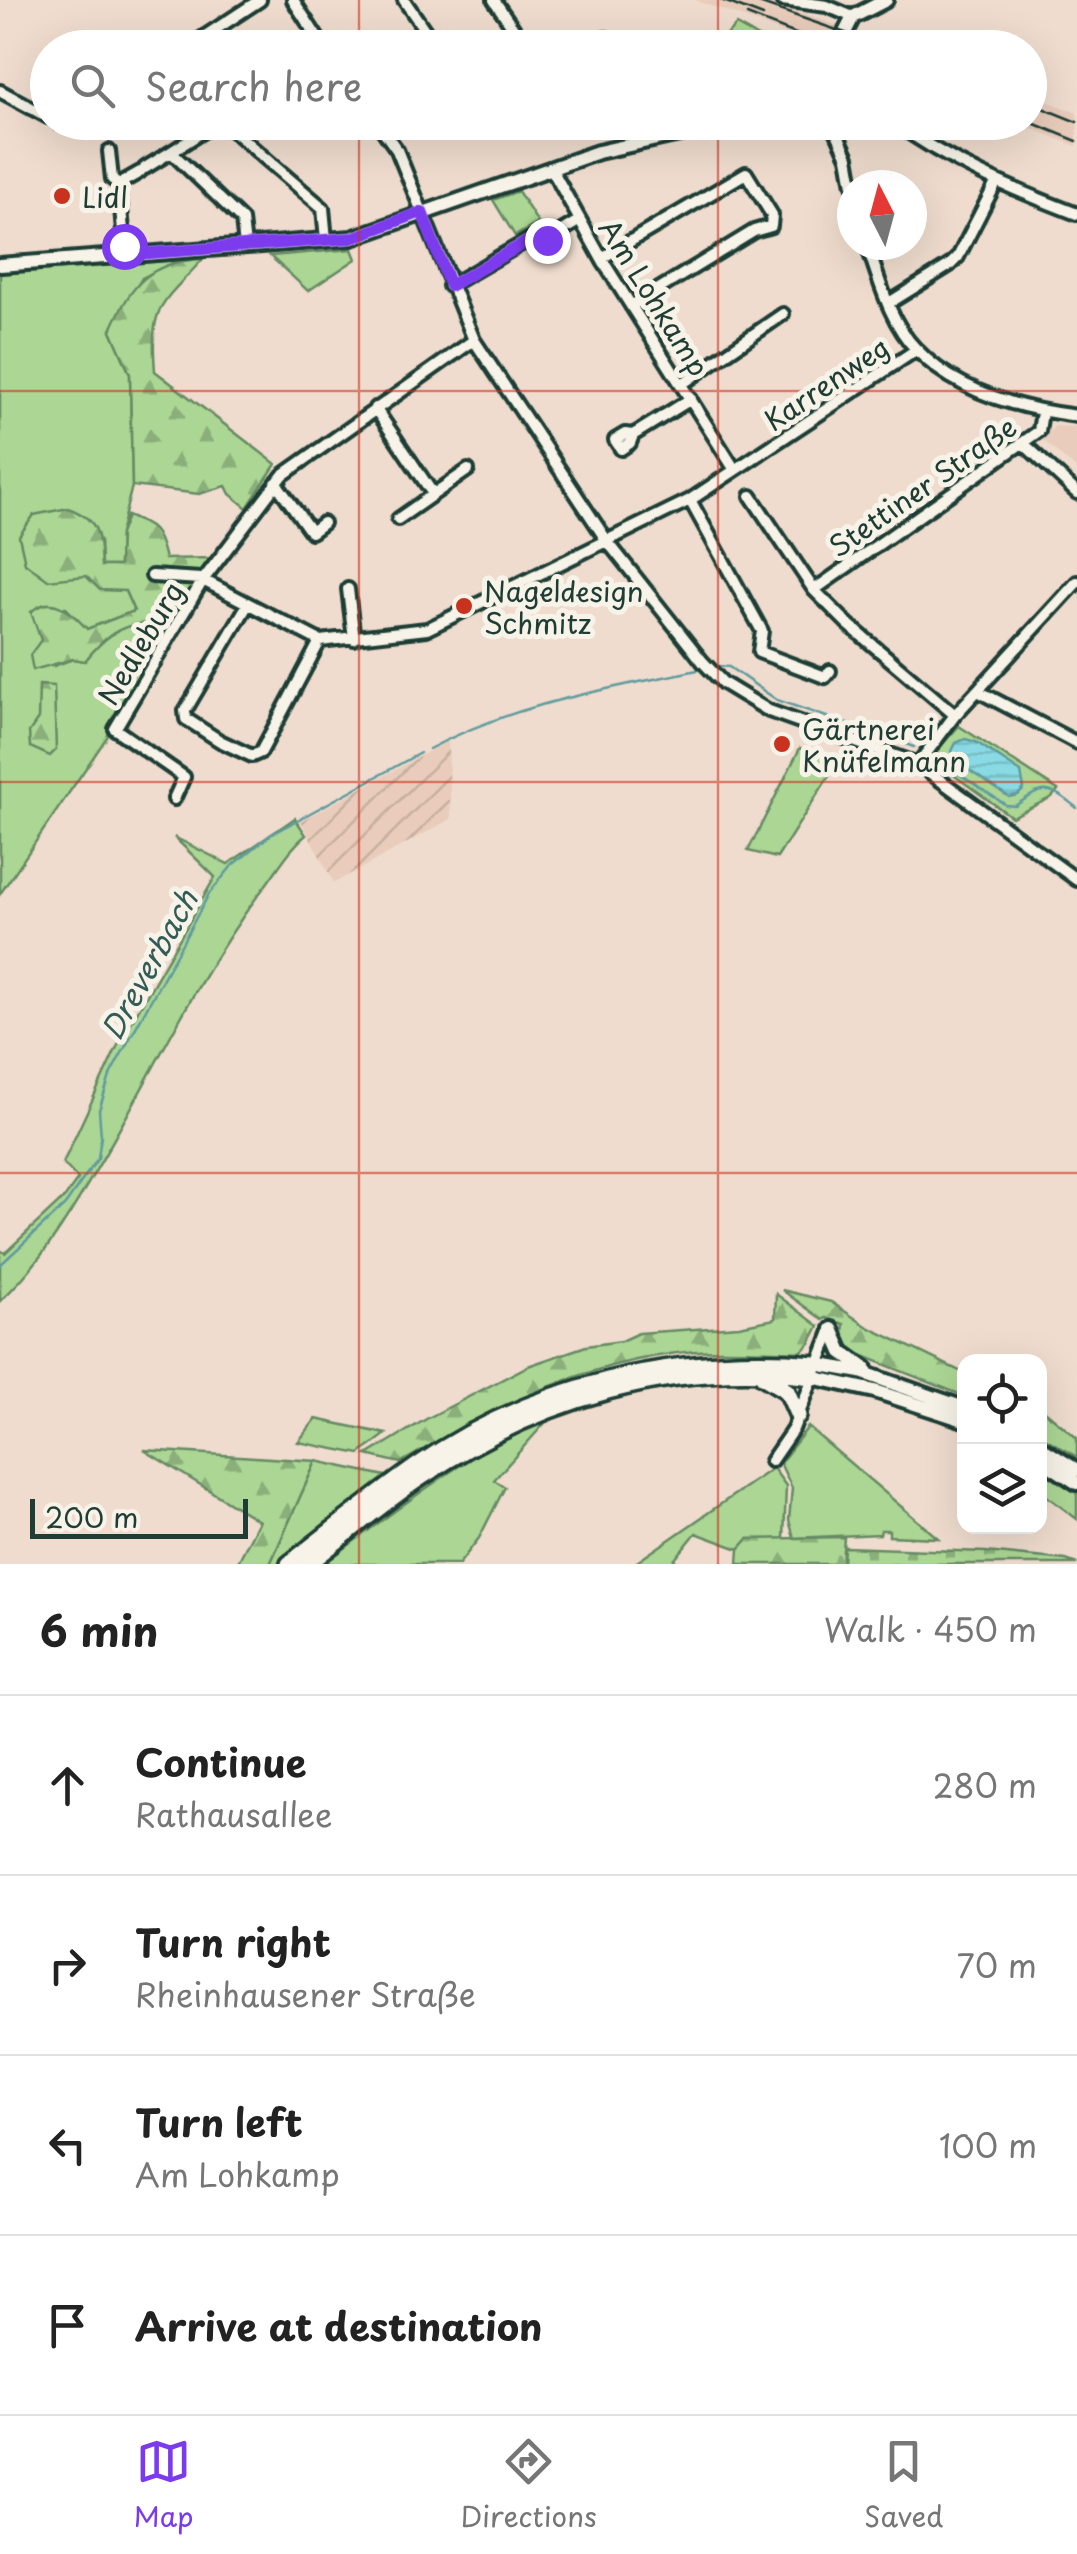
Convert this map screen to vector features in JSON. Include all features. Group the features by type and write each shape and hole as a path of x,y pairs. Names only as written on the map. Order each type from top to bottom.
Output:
{"highway":[{"path":"289,1564 417,1466 488,1424 561,1393 617,1377 716,1362 764,1360 814,1371"},
{"path":"308,1564 420,1478 492,1434 568,1402 600,1392 694,1375 814,1371"},
{"path":"754,1373 788,1391 798,1416"}],"main road":[{"path":"847,30 853,18 886,0"},
{"path":"0,266 366,234 598,152 652,140"},
{"path":"832,1329 842,1352 882,1378 957,1405"},
{"path":"814,1371 882,1378"},
{"path":"814,1371 957,1418"},
{"path":"1047,1451 1077,1470"},
{"path":"1047,1464 1077,1483"}],"street":[{"path":"214,30 260,0"},
{"path":"293,0 312,30"},
{"path":"404,0 425,30"},
{"path":"494,0 515,30"},
{"path":"782,0 827,6 853,18"},
{"path":"0,91 30,107"},
{"path":"119,184 190,140"},
{"path":"244,140 323,208 326,240"},
{"path":"390,140 474,340 608,541 703,662 723,683 749,701 918,764 1077,880"},
{"path":"843,140 850,170"},
{"path":"918,140 996,184 1077,214"},
{"path":"109,151 112,179 119,184"},
{"path":"171,152 242,220 244,246"},
{"name":"Am Lohkamp","path":"551,168 631,306 735,470"},
{"path":"602,258 746,174 772,216 771,226 754,231 631,306"},
{"path":"119,184 124,255"},
{"path":"889,304 950,265 996,184"},
{"name":"Am Lohkamp","path":"450,286 530,240 547,240 580,220"},
{"path":"872,260 889,304 916,350"},
{"path":"682,384 783,314"},
{"name":"Nedleburg","path":"174,799 184,777 116,728 203,580 276,483 296,464 474,340"},
{"name":"Karrenweg","path":"320,641 412,632 442,624 690,500 916,350 954,378 1020,407 1077,416"},
{"name":"Am Lohkamp","path":"633,435 691,399"},
{"path":"375,408 433,494"},
{"name":"Stettiner Straße","path":"814,590 1023,444 1039,431 1042,412"},
{"path":"1023,444 1077,493"},
{"path":"398,519 468,470"},
{"path":"276,483 311,532 323,523"},
{"path":"751,496 814,590 955,715"},
{"path":"690,500 762,632 759,652 825,676 830,671"},
{"path":"152,576 203,580 320,641 262,752 252,756 186,719 185,710 248,604"},
{"path":"918,764 955,715 1077,582"},
{"path":"348,589 354,638"},
{"path":"978,691 1077,743"},
{"path":"771,1461 793,1429 832,1329"}],"shaded area":[{"path":"695,0 761,0 852,30 777,30"},
{"path":"1047,101 1077,113 1077,146 1047,134"},
{"path":"1055,426 1077,427 1077,470 1042,439"},
{"path":"448,741 451,819 334,883 301,821"}],"green space":[{"path":"518,191 538,223 515,236 493,200"},
{"path":"352,249 356,259 308,291 270,256"},
{"path":"203,259 161,308 154,332 155,371 276,464 247,508 226,486 199,494 132,486 130,374 111,330 126,300 144,278 169,265"},
{"path":"178,260 142,278 111,330 130,374 132,486 120,534 119,566 101,566 100,540 86,576 125,591 134,611 87,629 65,607 38,630 54,666 73,659 85,661 104,639 123,628 174,621 131,689 107,737 0,894 0,274"},
{"path":"68,508 86,518 96,530 101,566 119,566 120,534 127,516 154,530 165,559 212,558 174,621 123,628 104,640 85,661 73,659 33,670 30,655 41,640 31,612 39,606 61,607 87,629 134,611 125,591 100,590 86,576 48,580 25,563 19,536 34,515"},
{"path":"39,685 54,686 56,750 50,756 30,747 29,732 38,719"},
{"path":"959,726 1058,790 1012,817 930,758"},
{"path":"800,748 838,762 777,858 748,851"},
{"path":"295,818 306,835 281,863 216,957 57,1234 0,1301 0,1250 5,1253 65,1197 78,1179 63,1163 117,1047 215,877 174,837 228,864"},
{"path":"782,1290 831,1302 868,1327 957,1370 957,1393 853,1352 842,1341 844,1324 823,1320"},
{"path":"776,1294 819,1326 801,1352 702,1351 632,1361 529,1395 400,1463 367,1455 528,1366 638,1333 739,1326 775,1319"},
{"path":"1047,1413 1077,1438 1077,1457 1047,1439"},
{"path":"542,1417 544,1424 494,1480 505,1487 479,1538 459,1564 324,1564 457,1467"},
{"path":"316,1419 386,1434 360,1454 298,1442"},
{"path":"808,1427 938,1538 889,1536 889,1530 881,1530 880,1534 794,1538 789,1520 792,1488 780,1463"},
{"path":"144,1450 316,1461 270,1564 237,1564 259,1521"},
{"path":"316,1461 390,1477 277,1564 270,1564"},
{"path":"773,1468 786,1486 784,1539 748,1539 739,1549 696,1533 671,1564 634,1564"},
{"path":"1047,1471 1077,1490 1077,1519 1047,1496"},
{"path":"844,1537 842,1564 738,1564 739,1549 748,1539"},
{"path":"844,1547 986,1552 1077,1564 843,1564"}],"water":[{"path":"965,739 1021,772 1024,789 1009,797 955,761 952,751 956,743"}],"waterway":[{"name":"Dreverbach","path":"719,666 729,667 777,700 914,747"},
{"name":"Dreverbach","path":"429,749 527,709 698,670"},
{"name":"Dreverbach","path":"0,1265 65,1205 98,1158 99,1110 111,1073 209,894 231,867 270,835 420,753"},
{"name":"Dreverbach","path":"933,757 1006,805 1015,806 1033,794 1047,791 1077,808"}],"railway":[{"path":"721,0 763,16"},
{"path":"750,0 837,30"},
{"path":"747,15 786,30"},
{"path":"1047,110 1077,122"},
{"path":"1047,129 1077,141"}],"place":[{"name":"Lidl","path":"62,196"},
{"name":"Nageldesign Schmitz","path":"464,606"},
{"name":"Gärtnerei Knüfelmann","path":"782,744"}],"route":[{"path":"124,246 124,255 352,238 422,212 450,286 530,240 547,240"}]}
